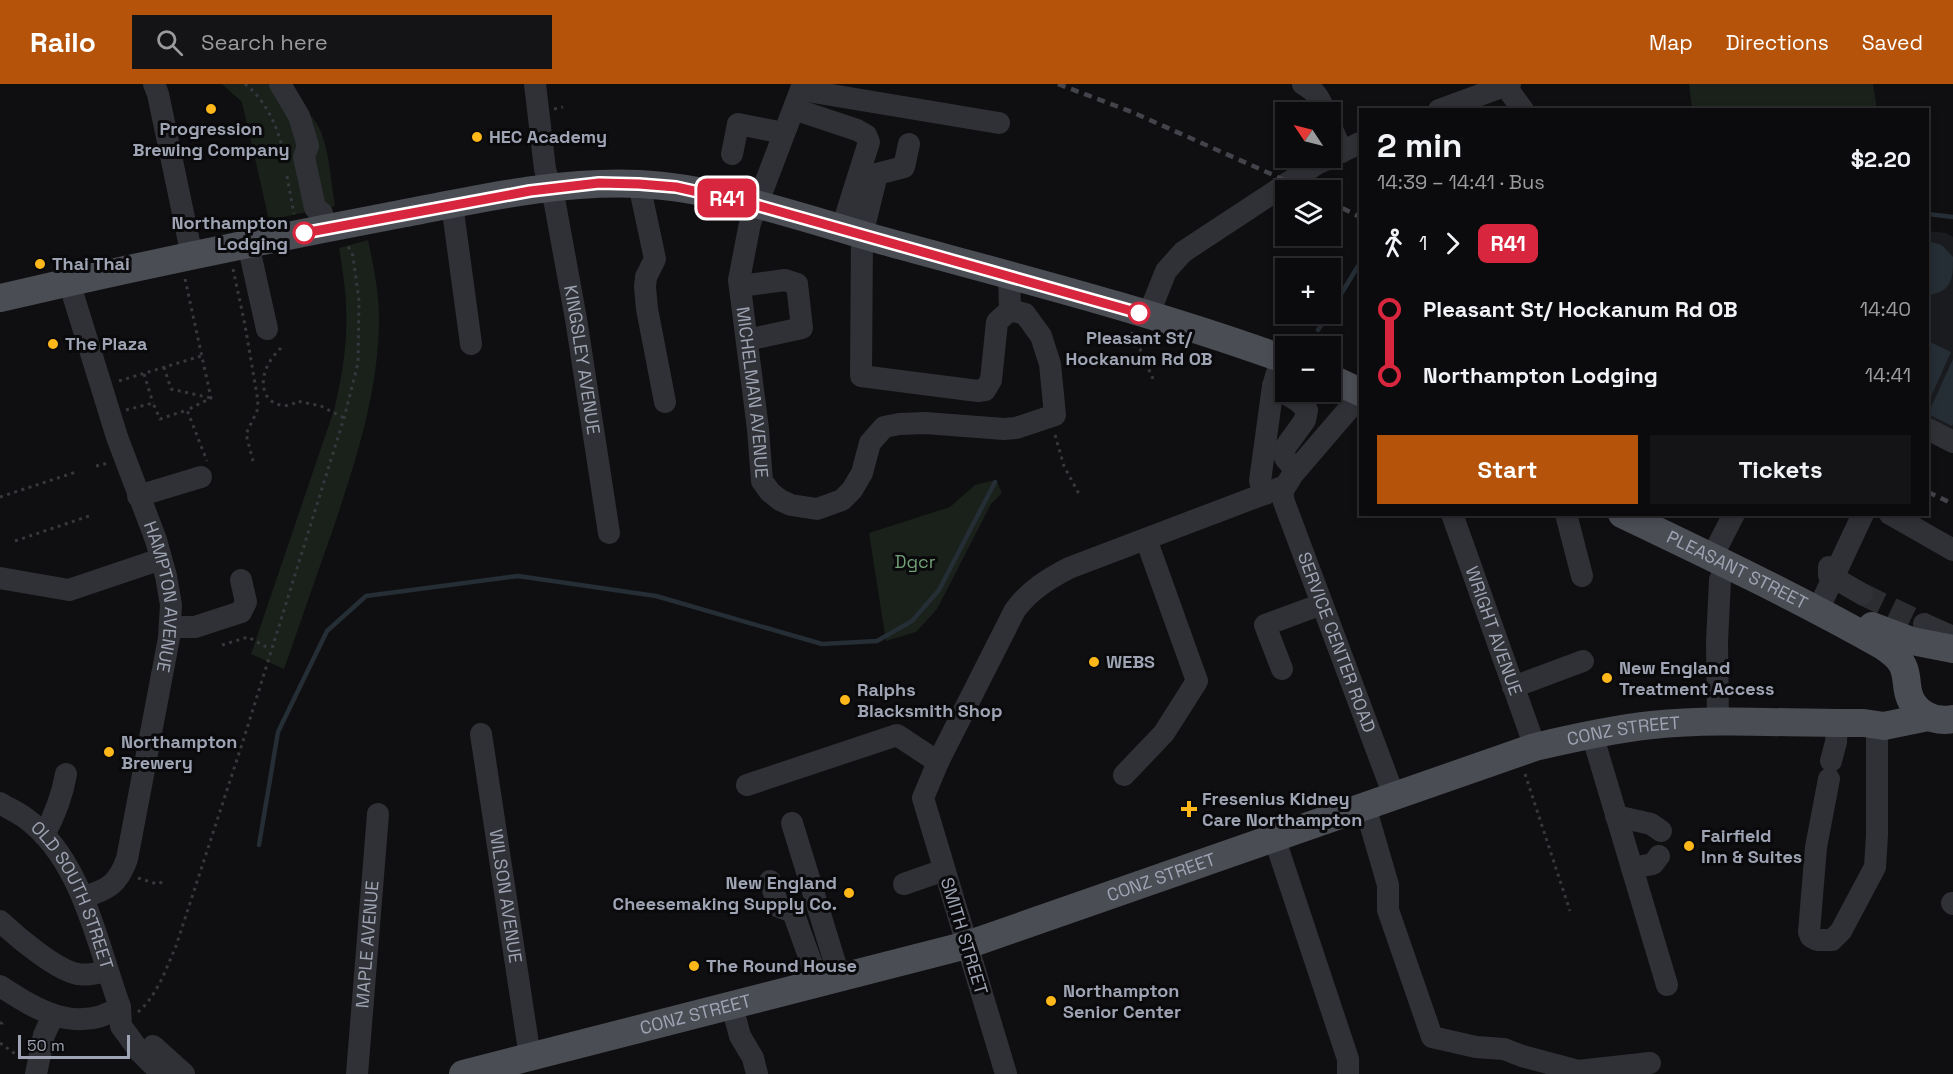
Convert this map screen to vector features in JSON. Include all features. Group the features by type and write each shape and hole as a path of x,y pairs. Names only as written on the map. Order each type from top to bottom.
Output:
{"main road":[{"path":"0,298 69,282 188,265 240,254 331,228 452,204 550,188 599,183 639,184 676,187 756,205 1010,276 1140,323 1275,358"},
{"path":"1341,384 1359,393"},
{"name":"PLEASANT STREET","path":"1630,516 1656,522 1715,558 1818,610 1887,649 1901,661 1911,701 1918,710 1940,718"},
{"name":"PLEASANT STREET","path":"1818,610 1877,627 1912,642 1950,646"},
{"name":"CONZ STREET","path":"1859,724 1884,717 1908,687 1912,667 1919,658 1929,651 1950,646"},
{"name":"CONZ STREET","path":"463,1074 526,1064 732,1006 967,945 1535,747 1592,734 1652,725 1718,721 1884,726 1940,718"}],"street":[{"path":"154,84 158,94 188,265"},
{"path":"280,84 299,116 308,146 304,157 315,208 331,228"},
{"name":"KINGSLEY AVENUE","path":"535,84 544,169 555,204 576,319 609,533"},
{"path":"1303,84 1312,89 1321,102"},
{"path":"1444,108 1507,84 1522,108"},
{"path":"799,94 999,123"},
{"path":"799,94 866,135 869,142 846,215 853,232 861,279 861,376 985,390 991,381 997,322 1010,310 1010,276"},
{"name":"MICHELMAN AVENUE","path":"799,94 750,223 743,253 740,286 762,481 770,492 791,505 817,509 842,500 852,490 862,473 870,443 884,428 899,423 1004,429 1016,428 1052,416"},
{"path":"732,154 738,124 784,133"},
{"path":"853,232 877,174 904,168 909,144"},
{"path":"1140,323 1166,271 1183,252 1310,168"},
{"path":"639,184 655,259 646,277 645,287 665,402"},
{"path":"452,204 471,344"},
{"path":"240,254 267,329"},
{"path":"740,286 785,280 797,284 802,328 747,340"},
{"name":"HAMPTON AVENUE","path":"69,282 117,437 156,540 170,596 171,627 127,859 122,873 114,883 83,897"},
{"path":"1010,310 1025,315 1041,336 1050,364 1052,416"},
{"name":"SERVICE CENTER ROAD","path":"1275,381 1260,481 1282,483 1284,502 1394,796"},
{"path":"1273,386 1298,401 1307,410 1305,420 1284,449 1282,483"},
{"path":"747,785 897,735 938,762 1015,610 1024,598 1048,578 1069,567 1146,539 1282,483 1359,395"},
{"path":"1929,430 1953,442"},
{"path":"138,496 205,470"},
{"name":"WRIGHT AVENUE","path":"1453,516 1535,747"},
{"path":"1567,516 1582,576"},
{"path":"1718,721 1717,642 1720,580 1715,558 1725,516"},
{"path":"1715,558 1733,516"},
{"path":"1853,516 1828,570 1833,579 1862,594"},
{"path":"1818,610 1862,516"},
{"path":"1894,516 1953,550"},
{"path":"1124,775 1164,733 1197,681 1146,539"},
{"path":"0,578 69,590 161,559"},
{"path":"171,627 195,627 241,612 246,602 241,580"},
{"path":"1282,669 1265,625 1322,604"},
{"path":"1924,624 1950,646"},
{"path":"1514,687 1583,661"},
{"path":"1859,724 1877,835 1875,867 1841,931 1832,940 1817,940 1811,937 1809,932 1816,847 1830,770 1836,742 1859,724"},
{"name":"WILSON AVENUE","path":"482,734 526,1064"},
{"path":"1592,734 1667,985"},
{"name":"SMITH STREET","path":"938,762 923,798 1006,1074"},
{"path":"44,835 58,808 66,774"},
{"name":"OLD SOUTH STREET","path":"0,803 25,817 44,835 66,865 83,897 107,971 128,1010 154,1046 184,1074"},
{"path":"1365,806 1388,885 1389,910 1432,1037 1476,1047 1504,1049 1578,1071 1650,1063"},
{"name":"MAPLE AVENUE","path":"357,1074 378,814"},
{"path":"1616,816 1651,824 1661,831"},
{"path":"792,823 829,982"},
{"path":"1274,837 1348,1059 1348,1074"},
{"path":"1632,868 1643,868 1653,864 1659,856"},
{"path":"904,884 944,870"},
{"path":"770,881 779,907 793,912 829,982"},
{"path":"0,921 55,964 71,973 81,975 107,971"},
{"path":"0,986 53,1016 81,1019 128,1010"},
{"path":"732,1006 740,1036 753,1058 757,1074"},
{"name":"OLD SOUTH STREET","path":"128,1010 121,1026 140,1052 162,1074"},
{"path":"36,1074 44,1035 53,1016"}],"path":[{"path":"245,84 269,112 280,140 295,219"},
{"path":"555,109 563,107"},
{"path":"128,1010 151,998 176,946 344,418 358,363 359,301 353,256 331,228"},
{"path":"240,254 245,326 258,401 257,411 246,434 253,461"},
{"path":"188,265 201,356 211,399"},
{"path":"1140,323 1130,343 1140,348 1153,379"},
{"path":"281,348 265,372 265,392 269,398 283,406 290,406 297,401 321,406 344,418"},
{"path":"112,383 201,356"},
{"path":"164,368 171,389 211,399"},
{"path":"144,374 160,419 211,399"},
{"path":"121,412 153,403"},
{"path":"187,410 205,470"},
{"path":"1052,416 1064,466 1079,494"},
{"path":"96,466 114,462"},
{"path":"0,497 76,472"},
{"path":"15,541 92,515"},
{"path":"222,645 248,637 270,649"},
{"path":"1525,774 1570,911"},
{"path":"134,877 157,884 165,880"},
{"path":"0,1022 3,1024 0,1028"},
{"path":"0,1043 18,1056"}],"shaded area":[{"path":"1929,231 1946,233 1953,237 1953,435 1929,422"},
{"path":"1929,241 1942,245 1953,257 1950,282 1943,290 1930,295"},
{"path":"1929,341 1951,352 1929,401"},
{"path":"1953,359 1952,426 1929,414"}],"green space":[{"path":"222,84 277,84 298,102 321,132 329,163 335,206 269,220 242,102"},
{"path":"1689,84 1873,84 1877,108 1692,108"},
{"path":"368,240 379,304 377,353 369,406 348,484 284,669 251,654 334,410 339,388 345,348 346,310 339,248"},
{"name":"Dgcr","path":"991,481 997,482 1002,493 991,504 937,609 916,632 886,641 869,533 950,507 975,485"}],"waterway":[{"path":"1929,214 1953,217"},
{"path":"1341,294 1359,265"},
{"path":"1318,330 1322,324"},
{"path":"259,845 278,732 327,631 366,596 518,576 656,596 822,644 877,641 912,621 939,590 995,482"}],"tunnel":[{"path":"1862,594 1924,624"}],"railway":[{"path":"1058,84 1132,112 1285,180"},
{"path":"1341,208 1359,216"},
{"path":"1929,492 1953,504"}],"bus line":[{"name":"R41","path":"304,233 452,204 550,188 599,183 658,185 756,205 1139,313"}],"place":[{"name":"Progression Brewing Company","path":"211,109"},
{"name":"HEC Academy","path":"477,137"},
{"name":"Northampton Lodging","path":"304,233"},
{"name":"Thai Thai","path":"40,264"},
{"name":"Pleasant St/ Hockanum Rd OB","path":"1139,313"},
{"name":"The Plaza","path":"53,344"},
{"name":"WEBS","path":"1094,662"},
{"name":"New England Treatment Access","path":"1607,678"},
{"name":"Ralphs Blacksmith Shop","path":"845,700"},
{"name":"Northampton Brewery","path":"109,752"},
{"name":"Fresenius Kidney Care Northampton","path":"1189,809"},
{"name":"Fairfield Inn & Suites","path":"1689,846"},
{"name":"New England Cheesemaking Supply Co.","path":"849,893"},
{"name":"The Round House","path":"694,966"},
{"name":"Northampton Senior Center","path":"1051,1001"}]}
